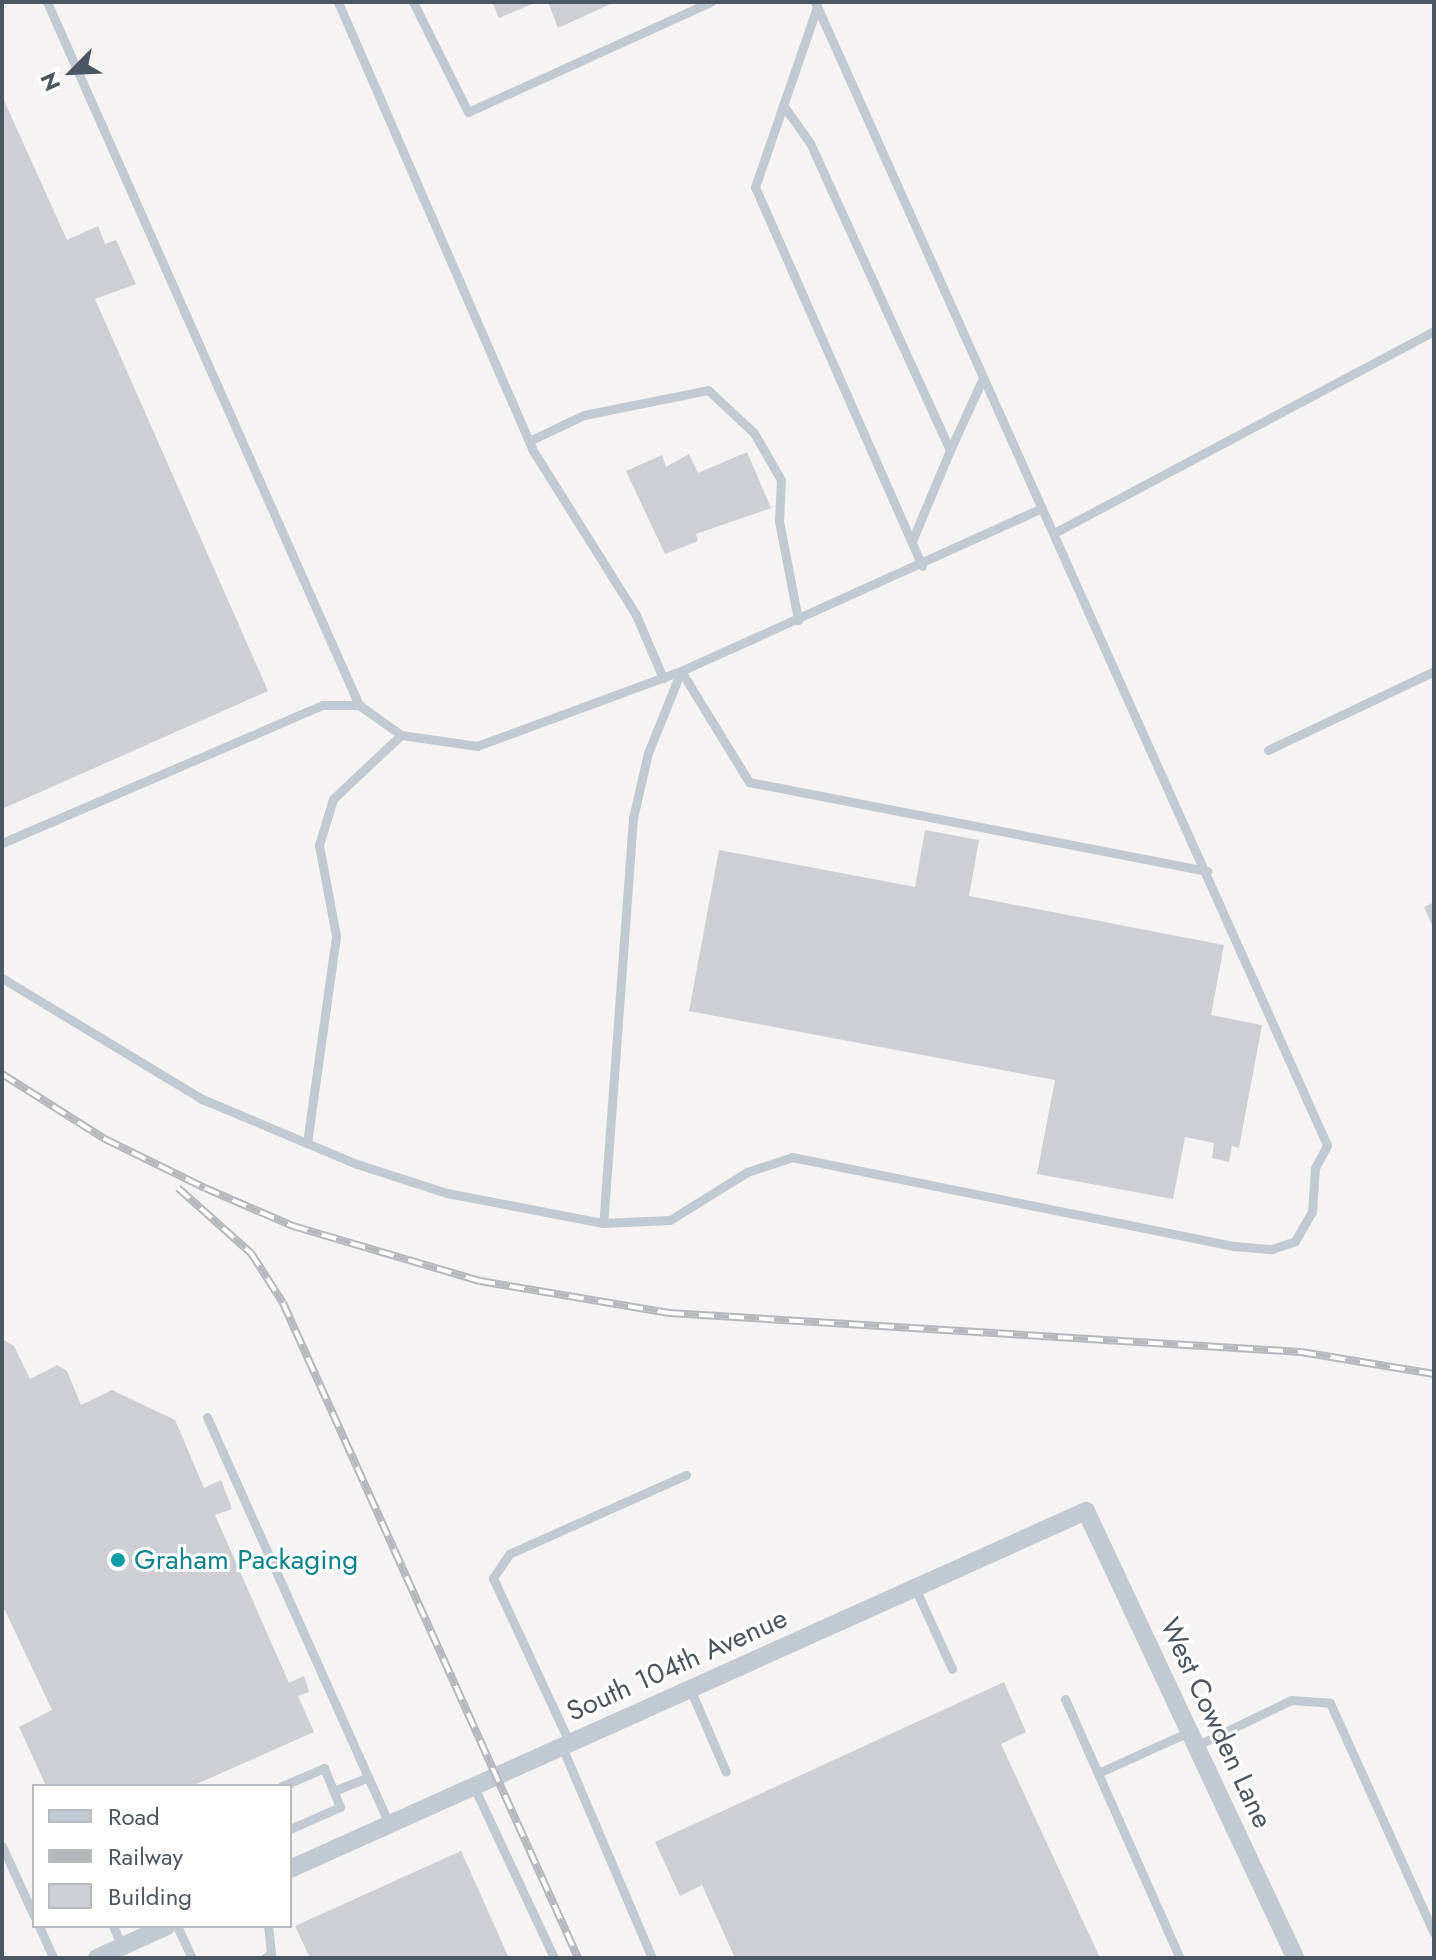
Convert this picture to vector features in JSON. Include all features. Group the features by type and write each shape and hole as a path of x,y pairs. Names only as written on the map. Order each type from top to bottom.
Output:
{"street":[{"name":"South 104th Avenue","path":"292,1868 1086,1511"},
{"name":"West Cowden Lane","path":"1086,1511 1295,1958"},
{"path":"97,1958 162,1928"}],"lane":[{"path":"47,2 359,705 401,735 477,746 681,671 922,566 1042,508"},
{"path":"338,2 529,441 636,615 663,678"},
{"path":"413,2 468,112 711,2"},
{"path":"816,4 755,187 922,566"},
{"path":"2,978 119,1055 307,1143 447,1193 603,1223 670,1220 747,1172 792,1157 1234,1246 1272,1249 1295,1241 1312,1212 1315,1168 1327,1145 1207,871 816,4"},
{"path":"783,105 810,143 950,450"},
{"path":"1054,533 1434,331"},
{"path":"912,541 983,378"},
{"path":"529,441 584,415 708,390 754,433 781,480 779,521 798,620"},
{"path":"681,671 749,782 1207,871"},
{"path":"603,1223 633,818 648,753 681,671"},
{"path":"1268,750 1434,671"},
{"path":"2,843 248,733 323,705 359,705"},
{"path":"307,1143 336,936 319,845 333,799 401,735"},
{"path":"207,1417 389,1823"},
{"path":"652,1958 566,1746 493,1578 509,1554 686,1475"},
{"path":"915,1588 952,1669"},
{"path":"690,1689 726,1772"},
{"path":"1065,1699 1180,1958"},
{"path":"1098,1773 1291,1700 1330,1703 1434,1933"},
{"path":"287,1784 324,1768 340,1807 292,1828"},
{"path":"334,1791 368,1777"},
{"path":"474,1787 554,1958"},
{"path":"2,1846 32,1912"},
{"path":"40,1928 53,1958"},
{"path":"114,1928 122,1946"},
{"path":"178,1928 192,1958"},
{"path":"265,1958 271,1953 268,1928"}],"building":[{"path":"492,2 537,2 499,18"},
{"path":"548,2 615,2 558,28"},
{"path":"2,96 67,240 98,226 105,244 116,240 136,284 95,299 268,691 2,809"},
{"path":"747,452 771,508 696,534 698,541 665,554 626,471 662,455 666,467 689,454 698,473"},
{"path":"925,830 979,840 969,896 1224,945 1211,1015 1262,1025 1239,1148 1232,1146 1229,1162 1212,1158 1214,1143 1185,1137 1173,1199 1037,1174 1055,1080 689,1011 719,850 915,887"},
{"path":"1434,902 1434,930 1424,907"},
{"name":"Graham Packaging","path":"2,1339 14,1346 30,1379 57,1365 67,1371 81,1405 112,1390 175,1420 204,1488 221,1480 232,1509 215,1515 289,1683 304,1676 309,1692 298,1696 314,1732 197,1784 45,1784 19,1727 52,1710 2,1604"},
{"path":"1004,1682 1026,1732 1001,1744 1100,1958 735,1958 702,1885 680,1896 655,1842"},
{"path":"461,1851 509,1958 310,1958 295,1926"}],"railway":[{"path":"2,1074 105,1139 205,1188 293,1226 480,1281 669,1313 1301,1352 1434,1374"},
{"path":"178,1188 251,1253 283,1303 578,1958"}],"place":[{"name":"Graham Packaging","path":"118,1560"}]}
